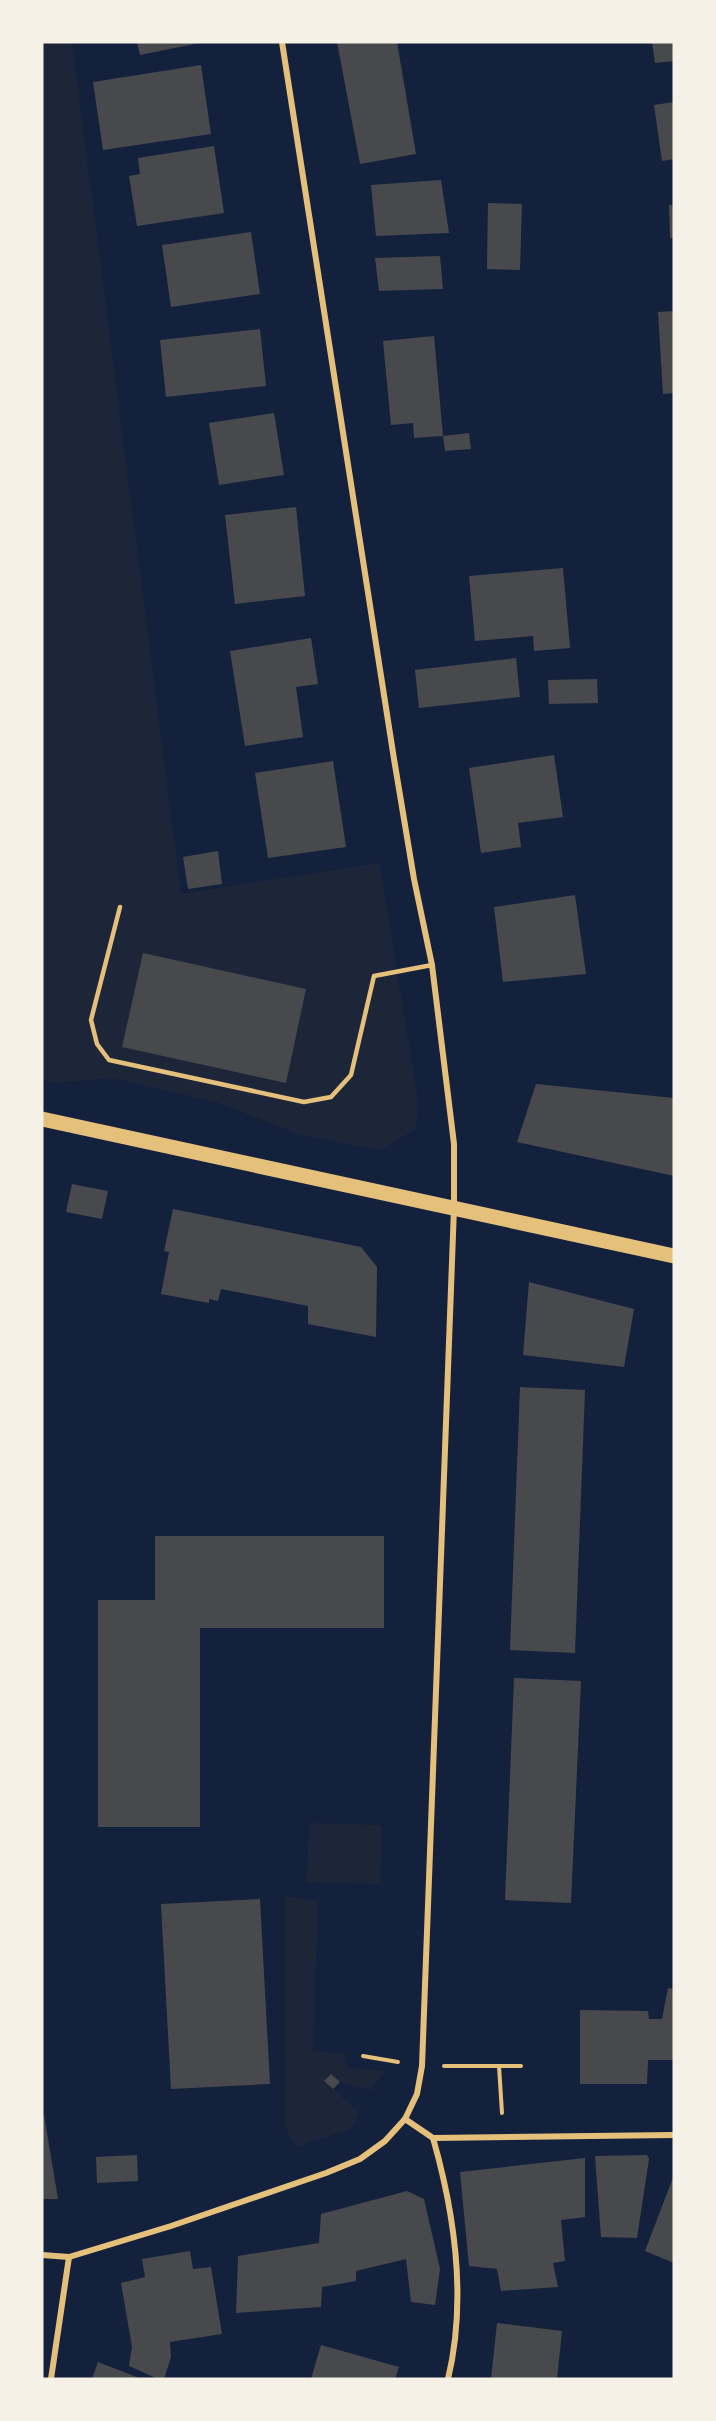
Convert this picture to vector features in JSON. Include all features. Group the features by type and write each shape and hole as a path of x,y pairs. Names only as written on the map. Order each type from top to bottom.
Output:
{"main road":[{"path":"42,1119 674,1256"}],"street":[{"path":"42,2255 69,2257 171,2226 326,2173 360,2159 385,2141 405,2120 417,2094 422,2066 454,1208 454,1144 432,965 414,879 394,759 282,42"},
{"path":"405,2120 433,2138 674,2135"},
{"path":"433,2138 448,2200 459,2293 454,2354 448,2379"},
{"path":"51,2379 69,2257"}],"lane":[{"path":"120,907 90,1020 97,1044 109,1060 304,1102 331,1097 351,1075 374,976 432,965"}],"path":[{"path":"499,2066 504,2138"}],"shaded area":[{"path":"42,42 72,42 181,894 379,863 418,1100 416,1129 380,1150 298,1134 216,1102 113,1078 55,1083 42,1080"},
{"path":"309,1823 382,1825 380,1884 307,1882"},
{"path":"285,1896 318,1901 313,2051 344,2054 348,2068 385,2071 371,2090 340,2082 331,2074 325,2081 359,2113 351,2129 296,2147 286,2129"}],"building":[{"path":"137,42 198,42 199,43 140,55"},
{"path":"337,42 397,42 416,154 360,164"},
{"path":"652,42 674,42 674,61 655,63"},
{"path":"201,65 211,134 103,150 93,82"},
{"path":"674,102 674,159 662,161 654,105"},
{"path":"214,146 224,213 137,226 129,176 140,174 138,158"},
{"path":"441,180 449,233 376,236 371,185"},
{"path":"488,203 522,204 520,270 487,269"},
{"path":"669,205 674,205 674,238 670,238"},
{"path":"251,232 260,294 171,307 162,245"},
{"path":"440,256 443,289 379,291 375,258"},
{"path":"674,311 674,393 663,394 658,312"},
{"path":"260,329 266,386 166,397 160,340"},
{"path":"434,336 443,436 414,438 413,423 391,425 383,341"},
{"path":"274,413 284,475 219,485 209,423"},
{"path":"469,433 471,449 445,451 443,436"},
{"path":"296,507 305,596 235,604 225,515"},
{"path":"563,568 570,648 534,651 533,636 475,641 469,576"},
{"path":"311,638 318,684 296,687 303,737 245,746 230,651"},
{"path":"516,658 520,697 419,708 415,670"},
{"path":"597,679 598,703 549,704 548,680"},
{"path":"554,755 563,817 518,823 521,847 481,853 469,768"},
{"path":"333,761 346,847 268,858 255,773"},
{"path":"218,851 222,884 188,889 183,857"},
{"path":"575,895 586,974 503,982 494,907"},
{"path":"143,953 306,989 286,1083 122,1047"},
{"path":"536,1084 674,1098 674,1176 517,1142"},
{"path":"72,1184 108,1191 102,1219 66,1212"},
{"path":"173,1209 361,1247 377,1267 376,1337 308,1324 308,1306 221,1289 218,1301 209,1299 209,1303 161,1294 169,1252 164,1251"},
{"path":"529,1282 634,1309 624,1367 523,1355"},
{"path":"520,1387 585,1390 575,1653 510,1650"},
{"path":"155,1536 384,1536 384,1628 200,1628 200,1827 98,1827 98,1600 155,1600"},
{"path":"514,1678 581,1681 571,1903 505,1900"},
{"path":"260,1899 270,2084 171,2089 161,1904"},
{"path":"668,1988 674,1989 674,2060 648,2060 647,2084 580,2084 580,2010 648,2011 649,2019 662,2019"},
{"path":"331,2074 340,2082 333,2089 324,2081"},
{"path":"42,2115 44,2115 58,2199 42,2199"},
{"path":"137,2155 138,2181 97,2183 96,2157"},
{"path":"647,2155 649,2159 637,2238 601,2237 595,2156"},
{"path":"585,2158 585,2217 561,2220 565,2261 553,2263 558,2287 501,2291 497,2269 469,2266 460,2172"},
{"path":"674,2175 674,2263 645,2251"},
{"path":"407,2191 424,2199 440,2269 435,2305 411,2302 406,2259 356,2271 356,2281 322,2287 321,2307 236,2313 238,2256 319,2243 321,2214"},
{"path":"190,2251 193,2269 211,2267 222,2334 170,2342 171,2357 164,2379 158,2379 129,2366 132,2347 121,2283 145,2277 142,2259"},
{"path":"497,2323 562,2331 557,2379 491,2379"},
{"path":"321,2345 399,2367 395,2379 311,2379"},
{"path":"98,2362 142,2379 92,2379"}]}
